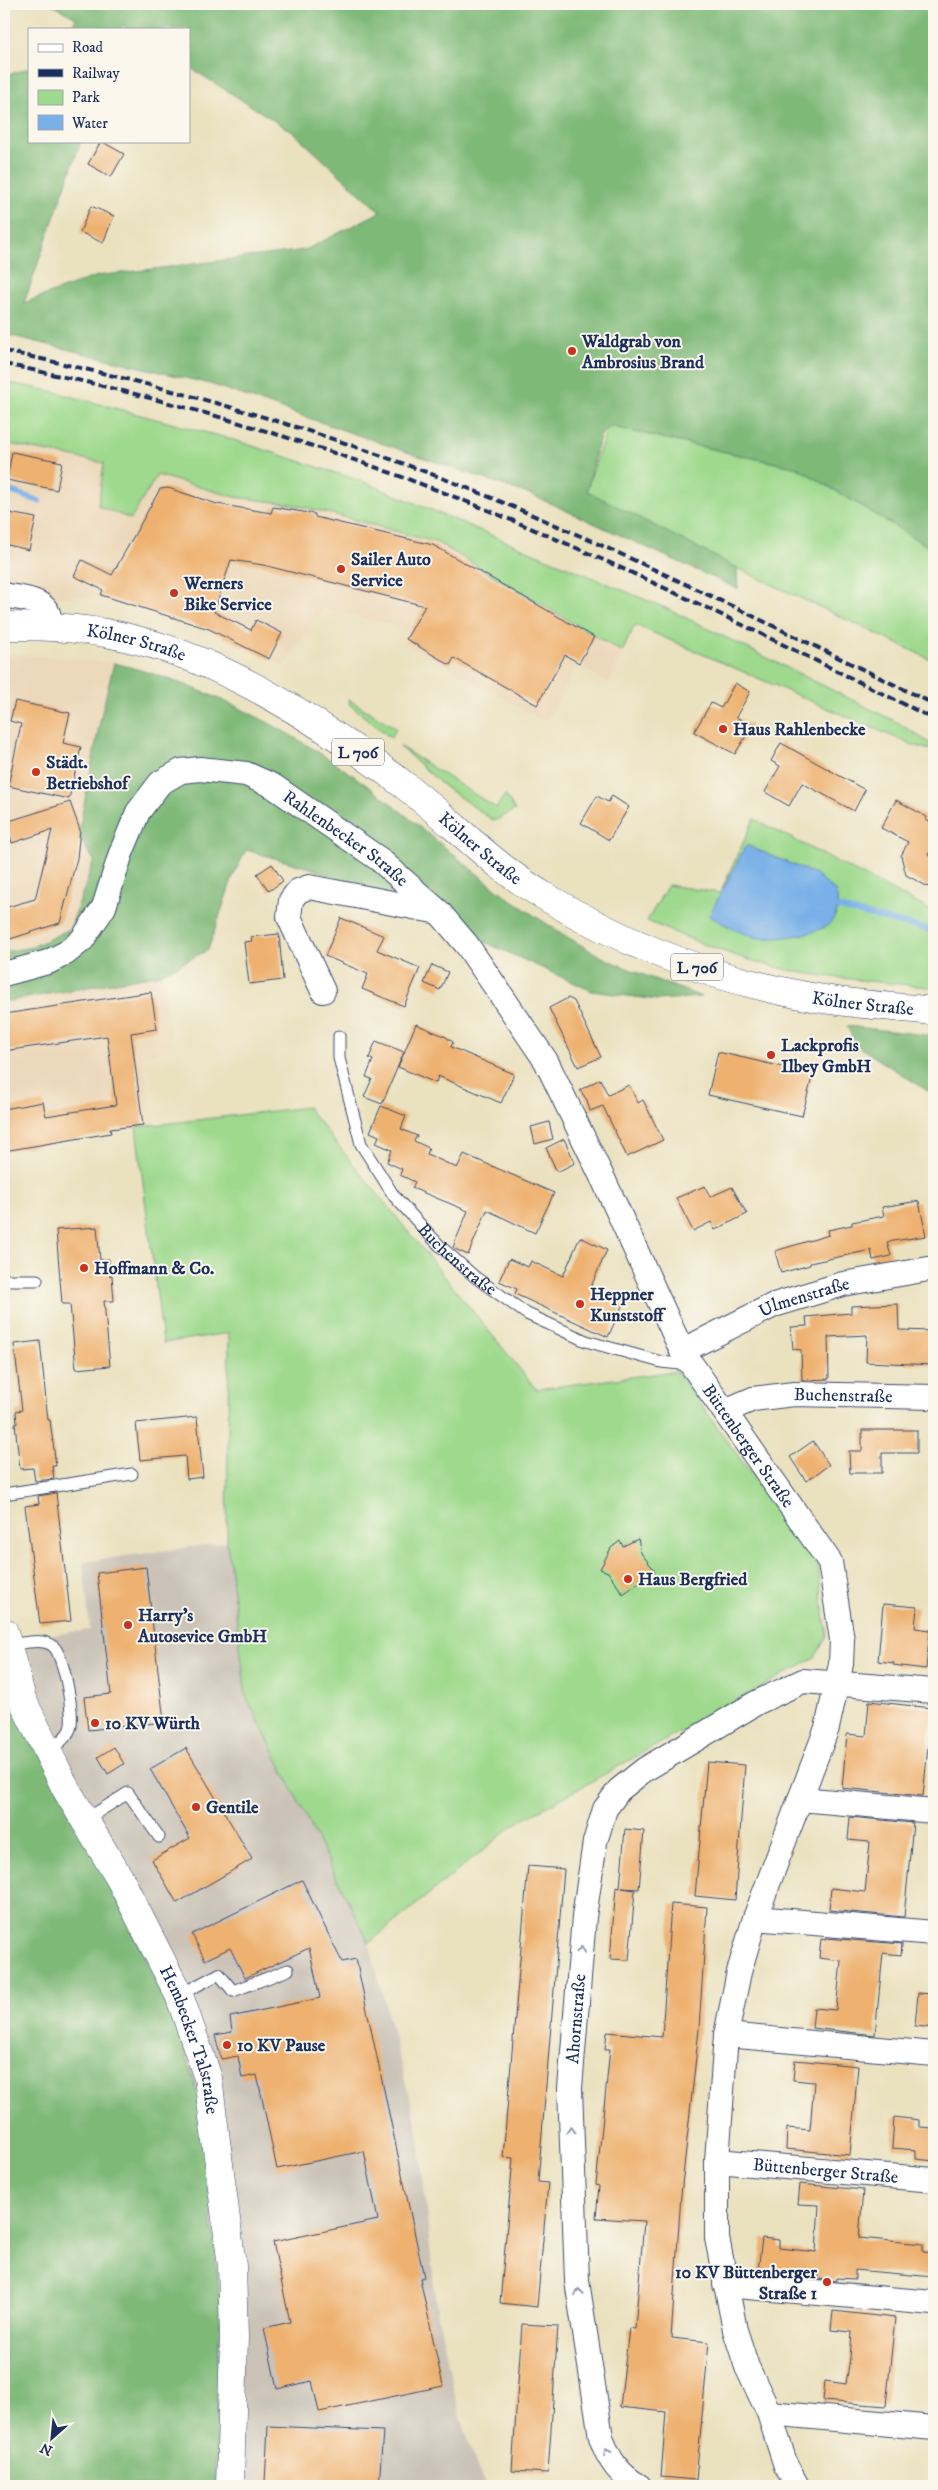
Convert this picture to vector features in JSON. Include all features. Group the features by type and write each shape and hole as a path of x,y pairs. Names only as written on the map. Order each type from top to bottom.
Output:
{"main road":[{"name":"Kölner Straße","path":"4,626 72,628 138,640 212,668 310,718 406,786 512,875 566,909 641,946 706,971 765,988 804,996 934,1011"},
{"name":"Hembecker Talstraße","path":"6,1639 22,1699 85,1820 120,1879 179,1995 208,2078 232,2266 234,2337 230,2486"}],"street":[{"path":"4,594 45,606 51,616 50,628"},
{"name":"Rahlenbecker Straße","path":"4,974 48,962 66,953 82,940 104,907 121,853 138,812 160,783 181,772 200,769 246,774 273,786 379,859 439,912 489,975 546,1061 620,1216"},
{"path":"323,991 290,917 291,900 298,891 309,887 439,912"},
{"name":"Büttenberger Straße","path":"620,1216 687,1358 830,1562 842,1640 841,1664 827,1728 755,1918 739,1972 726,2035 717,2161 717,2238 735,2330 744,2358 768,2413 786,2466 797,2486"},
{"name":"Ulmenstraße","path":"687,1358 774,1305 843,1284 934,1268"},
{"name":"Buchenstraße","path":"725,1411 753,1400 794,1394 934,1397"},
{"name":"Ahornstraße","path":"639,2486 616,2468 605,2449 601,2437 577,2281 570,2088 584,1917 594,1842 605,1809 619,1790 644,1770 756,1703 803,1681 837,1683"},
{"path":"837,1683 934,1691"},
{"path":"800,1799 934,1811"},
{"path":"755,1918 934,1933"},
{"path":"726,2035 934,2054"},
{"name":"Büttenberger Straße","path":"717,2161 934,2180"},
{"path":"725,2285 934,2303"},
{"path":"768,2413 934,2428"}],"lane":[{"name":"Buchenstraße","path":"339,1036 339,1058 361,1144 394,1196 439,1245 475,1277 527,1314 586,1341 661,1362 687,1358"},
{"path":"4,1280 36,1280"},
{"path":"4,1494 132,1474"},
{"path":"6,1639 40,1641 54,1647 58,1653 63,1669 72,1720 67,1735 48,1751"},
{"path":"85,1820 128,1793 159,1837"},
{"path":"179,1995 219,1974 233,1991 288,1970"}],"shaded area":[{"path":"8,444 157,475 235,497 291,504 438,543 622,652 610,683 577,665 546,722 405,643 405,628 323,608 284,667 207,630 96,597 50,597 7,589 4,598 4,445"},
{"path":"4,653 114,663 101,716 78,836 94,859 70,929 32,947 4,952"},
{"path":"161,974 173,1049 142,1056 154,1125 4,1152 4,1002"},
{"path":"227,1542 246,1696 369,1943 418,2130 436,2305 455,2397 477,2467 486,2486 215,2486 220,2301 209,2190 178,2027 103,1869 4,1641 90,1630 83,1562"}],"green space":[{"path":"51,4 934,4 934,550 798,468 608,426 600,437 587,491 737,568 738,589 534,496 210,384 4,334 4,76 28,68 28,142 81,142 24,303 97,276 305,250 380,212 294,133 190,68 190,28 126,28 122,25 121,28 72,28 76,18"},
{"path":"4,382 51,391 234,440 367,483 670,610 897,722 934,746 934,751 910,744 635,625 622,652 438,543 291,504 235,497 157,475 131,519 98,506 104,463 9,444 4,445"},
{"path":"608,426 798,468 934,550 934,661 737,568 586,491"},
{"path":"114,663 181,683 214,696 277,727 365,784 491,885 559,932 612,962 702,997 657,1000 592,991 476,938 313,869 246,850 232,879 208,950 161,974 4,1002 4,952 32,947 70,929 94,860 78,836 101,716"},
{"path":"348,699 396,728 391,738 350,705"},
{"path":"399,746 496,808 505,795 515,810 494,821 445,787"},
{"path":"754,819 934,912 934,988 832,977 778,968 721,951 647,921 668,885 720,893"},
{"path":"847,1026 934,1036 934,1095 856,1045"},
{"path":"307,1107 536,1389 677,1371 818,1567 827,1636 815,1657 515,1824 369,1943 246,1696 227,1542 229,1333 163,1343 136,1127"},
{"path":"4,1684 103,1869 178,2027 200,2102 220,2301 215,2486 4,2486"}],"water":[{"path":"746,845 815,874 836,892 837,907 832,921 827,926 818,930 796,936 762,938 743,933 709,916"}],"building":[{"path":"100,142 124,154 111,177 88,164"},
{"path":"91,206 114,216 103,243 80,232"},
{"path":"12,452 62,462 57,490 7,480"},
{"path":"168,488 217,504 271,513 273,507 315,514 315,517 433,545 594,637 579,663 565,655 537,705 454,658 450,665 406,639 425,606 263,565 231,560 214,612 251,630 256,620 282,633 269,659 209,629 101,595 103,590 74,576 82,560 112,575 160,489"},
{"path":"4,512 36,518 29,550 4,544"},
{"name":"Haus Rahlenbecke","path":"735,683 750,692 736,717 752,726 735,754 694,732 711,703 721,708"},
{"path":"15,701 70,713 63,743 81,747 69,799 8,786 21,724 10,721"},
{"path":"781,743 865,790 854,811 802,783 789,806 765,792 780,766 771,761"},
{"path":"597,796 608,802 612,796 629,807 609,840 581,823"},
{"path":"896,800 927,817 926,820 934,824 934,843 928,855 934,858 934,890 906,875 901,856 908,842 881,828"},
{"path":"70,802 80,830 77,858 60,923 4,941 4,908 35,899 52,830 12,843 6,822"},
{"path":"272,864 283,881 269,891 257,874"},
{"path":"341,918 384,936 377,950 420,968 404,1006 362,989 368,974 325,956"},
{"path":"279,934 283,980 249,984 244,942 252,941 251,937"},
{"path":"432,965 448,972 440,990 424,983"},
{"path":"151,992 157,1029 131,1033 143,1125 110,1129 111,1133 4,1151 4,1109 43,1102 46,1116 116,1105 107,1036 4,1051 4,1014"},
{"path":"568,998 574,1001 601,1057 578,1067 549,1008"},
{"path":"416,1024 446,1037 453,1042 451,1047 514,1074 501,1103 438,1076 436,1083 398,1067"},
{"path":"376,1041 404,1052 382,1104 364,1097 372,1079 366,1077 373,1060 369,1058"},
{"path":"718,1052 813,1074 802,1116 708,1095"},
{"path":"600,1079 608,1095 629,1085 638,1103 643,1100 663,1140 627,1157 603,1106 590,1111 587,1100 580,1090"},
{"path":"381,1106 406,1116 401,1129 417,1136 414,1141 429,1148 427,1154 457,1168 464,1154 554,1193 535,1233 487,1210 468,1255 455,1249 453,1247 468,1211 412,1188 415,1182 400,1175 402,1169 387,1162 392,1150 376,1143 379,1136 370,1132"},
{"path":"549,1122 553,1139 535,1144 531,1127"},
{"path":"564,1139 575,1163 557,1172 546,1148"},
{"path":"705,1186 710,1197 732,1187 747,1214 715,1230 711,1222 693,1231 676,1198"},
{"path":"919,1201 926,1236 887,1242 891,1256 873,1260 871,1250 810,1263 810,1265 781,1273 775,1251 829,1235 828,1230 852,1225 852,1222 884,1216 882,1207"},
{"name":"Hoffmann & Co.","path":"97,1227 100,1260 109,1259 110,1276 112,1275 114,1301 104,1301 110,1366 76,1369 70,1304 62,1304 56,1230"},
{"path":"580,1237 607,1250 590,1289 623,1304 608,1337 515,1294 517,1289 499,1281 509,1259 528,1267 531,1261 563,1276"},
{"path":"898,1304 899,1330 934,1331 934,1365 866,1362 867,1335 828,1337 829,1379 802,1380 801,1350 793,1349 791,1327 807,1326 806,1317 851,1313 851,1306"},
{"path":"40,1341 48,1420 50,1420 56,1466 52,1466 54,1479 35,1481 33,1468 20,1469 15,1424 17,1424 16,1411 22,1410 14,1344"},
{"path":"197,1417 203,1477 187,1479 185,1456 140,1460 136,1423"},
{"path":"862,1430 917,1430 917,1453 882,1453 882,1473 850,1473 849,1451 862,1451"},
{"path":"813,1441 829,1465 806,1481 790,1457"},
{"path":"56,1493 71,1621 40,1624 25,1506 39,1504 38,1496"},
{"name":"Haus Bergfried","path":"638,1539 641,1553 655,1571 623,1594 608,1572 600,1569 611,1548 620,1541 623,1546"},
{"name":"Harry's Autosevice GmbH","path":"146,1567 164,1722 88,1730 84,1697 111,1694 97,1573"},
{"path":"883,1604 917,1607 915,1628 930,1630 926,1669 878,1661"},
{"path":"869,1701 932,1708 923,1796 842,1788 847,1734 866,1736"},
{"path":"114,1747 124,1764 108,1774 98,1757"},
{"name":"Gentile","path":"186,1748 252,1859 177,1903 152,1860 190,1838 150,1769"},
{"path":"707,1762 745,1765 735,1900 695,1896"},
{"path":"850,1817 913,1823 904,1917 829,1910 831,1888 865,1892 870,1842 848,1840"},
{"path":"625,1829 644,1831 639,1889 622,1888 635,1890 629,1960 610,1959 616,1887 620,1888"},
{"path":"528,1866 564,1869 538,2182 548,2183 537,2307 500,2303 513,2158 503,2157"},
{"path":"302,1880 342,1962 356,1959 424,2277 420,2278 443,2386 319,2412 312,2381 277,2389 264,2328 290,2322 273,2242 378,2220 364,2151 277,2169 257,2075 242,2078 238,2056 221,2059 215,2035 232,2032 230,2017 320,1998 309,1948 245,1978 230,1948 205,1960 192,1934"},
{"path":"671,1904 707,1907 699,2029 681,2195 671,2338 709,2342 696,2480 661,2477 666,2412 620,2407 629,2328 635,2329 644,2221 596,2218 599,2186 596,2185 610,2049 605,2049 607,2032 662,2037"},
{"path":"826,1938 902,1944 901,1955 883,1953 875,2035 812,2028 814,2008 836,2010 841,1961 819,1958 821,1939 826,1940"},
{"path":"918,1993 934,1994 934,2028 915,2026"},
{"path":"795,2060 858,2066 850,2155 786,2149 787,2128 810,2130 814,2082 793,2080"},
{"path":"894,2117 919,2120 919,2127 934,2128 934,2161 916,2159 916,2150 892,2148"},
{"path":"800,2184 863,2190 859,2238 923,2244 923,2252 934,2253 934,2277 855,2270 855,2279 836,2278 836,2281 818,2279 819,2276 758,2271 762,2238 779,2240 779,2248 816,2252 819,2205 798,2204"},
{"path":"833,2311 895,2318 886,2406 823,2401 825,2381 846,2384 850,2358 852,2332 831,2330"},
{"path":"522,2324 558,2326 548,2473 512,2471"},
{"path":"268,2426 383,2431 379,2486 328,2486 265,2482"}],"waterway":[{"path":"4,489 39,501"},
{"path":"839,908 934,931"}],"railway":[{"path":"4,351 181,393 298,428 413,467 588,539 762,620 934,704"},
{"path":"4,364 121,391 238,422 409,479 584,551 934,719"}],"place":[{"name":"Waldgrab von Ambrosius Brand","path":"572,351"},
{"name":"Sailer Auto Service","path":"341,569"},
{"name":"Werners Bike Service","path":"174,593"},
{"name":"Haus Rahlenbecke","path":"723,729"},
{"name":"Städt. Betriebshof","path":"36,772"},
{"name":"Lackprofis Ilbey GmbH","path":"771,1055"},
{"name":"Hoffmann & Co.","path":"84,1268"},
{"name":"Heppner Kunststoff","path":"580,1304"},
{"name":"Haus Bergfried","path":"628,1579"},
{"name":"Harry's Autosevice GmbH","path":"128,1625"},
{"name":"10 KV Würth","path":"95,1723"},
{"name":"Gentile","path":"196,1807"},
{"name":"10 KV Pause","path":"227,2045"},
{"name":"10 KV Büttenberger Straße 1","path":"827,2282"}]}
